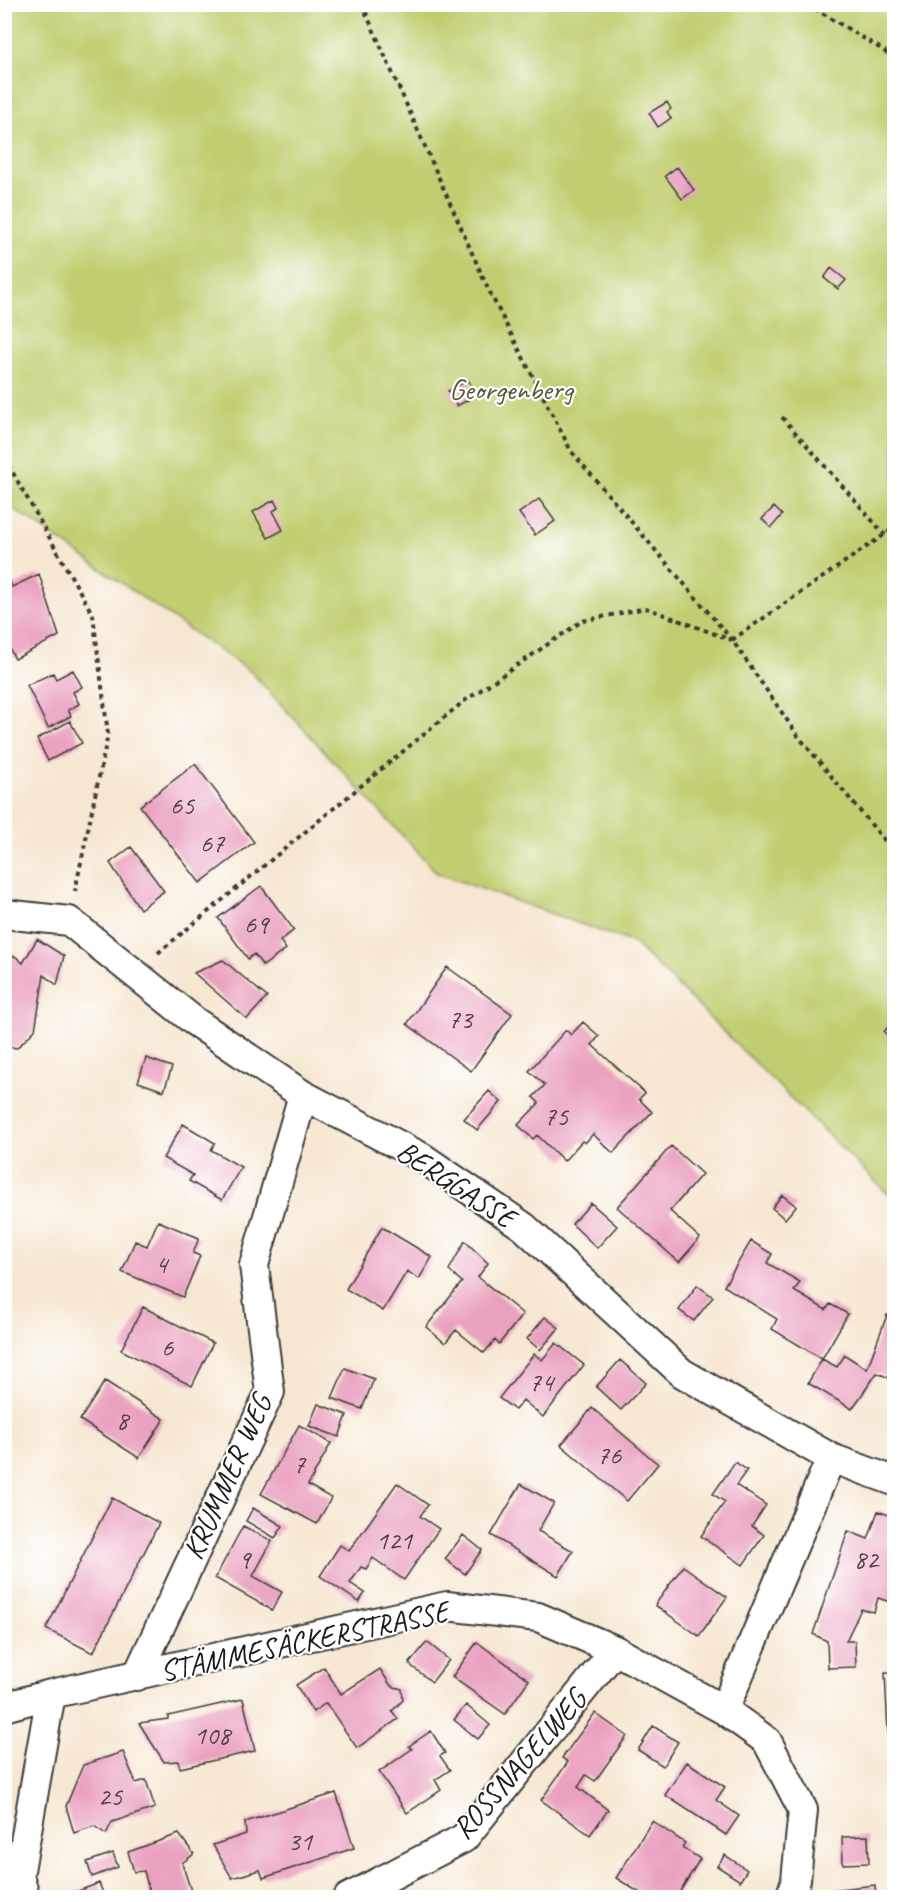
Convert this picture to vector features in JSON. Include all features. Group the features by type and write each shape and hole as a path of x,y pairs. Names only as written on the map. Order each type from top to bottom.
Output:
{"street":[{"path":"4,914 69,921"},
{"name":"BERGGASSE","path":"69,921 194,1021 303,1095 423,1158 524,1227 682,1373 831,1458 894,1481"},
{"name":"KRUMMER WEG","path":"137,1676 270,1392 254,1265 303,1095"},
{"path":"724,1710 831,1458"},
{"name":"STÄMMESÄCKERSTRASSE","path":"4,1707 51,1694 447,1606 538,1617 615,1650 724,1710 767,1741 804,1810 796,1880 790,1898"},
{"name":"ROSSNAGELWEG","path":"348,1898 464,1838 615,1650"},
{"path":"26,1898 19,1876 51,1694"}],"path":[{"path":"362,4 488,289 571,451 732,640 798,736 894,852"},
{"path":"807,4 894,60"},
{"path":"782,417 885,535"},
{"path":"4,457 93,615 108,734 69,921"},
{"path":"732,640 894,528"},
{"path":"134,973 463,702 582,621 646,608 732,640"}],"green space":[{"name":"Georgenberg","path":"4,5 894,5 894,1196 887,1193 634,943 437,873 251,672 5,503"}],"building":[{"path":"667,102 671,109 667,112 671,118 658,127 649,113"},
{"path":"677,167 694,190 682,199 665,176"},
{"path":"831,268 846,280 838,289 824,278"},
{"path":"468,380 477,395 457,406 448,391"},
{"path":"539,499 555,521 535,535 519,513"},
{"path":"274,500 278,508 273,511 283,530 268,538 253,512"},
{"path":"774,507 782,515 771,528 762,519"},
{"path":"4,568 12,587 39,574 59,636 15,659 4,638"},
{"path":"73,670 82,687 73,692 79,704 68,710 71,716 48,728 27,685 53,673 56,679"},
{"path":"70,721 82,743 48,761 37,739"},
{"path":"195,764 254,842 200,883 140,806"},
{"path":"131,847 164,891 140,909 110,863"},
{"path":"261,886 294,930 280,941 286,949 263,966 254,954 248,959 218,918"},
{"path":"37,939 64,956 57,985 44,975 35,1030 17,1048 4,1046 4,959 15,956 23,963"},
{"path":"223,960 267,997 247,1019 194,973"},
{"path":"447,967 512,1014 471,1071 407,1024"},
{"path":"894,1019 894,1034 891,1039 884,1032"},
{"path":"583,1022 599,1036 592,1045 645,1093 639,1099 652,1112 613,1153 593,1134 585,1143 582,1141 564,1161 537,1135 533,1139 518,1125 539,1103 533,1097 545,1085 529,1071 566,1030 571,1035"},
{"path":"146,1058 172,1067 164,1091 138,1082"},
{"path":"489,1091 501,1102 477,1130 464,1119"},
{"path":"183,1124 215,1143 211,1150 241,1167 222,1200 189,1181 193,1175 163,1158"},
{"path":"671,1146 702,1174 670,1211 700,1238 679,1262 617,1207"},
{"path":"782,1195 796,1206 785,1219 772,1208"},
{"path":"591,1203 617,1226 597,1248 572,1224"},
{"path":"158,1221 199,1238 193,1253 200,1256 183,1297 122,1272 135,1241 147,1246"},
{"path":"382,1227 432,1257 419,1279 407,1271 383,1311 346,1289"},
{"path":"465,1241 488,1263 478,1277 523,1314 499,1344 495,1340 484,1353 456,1330 445,1343 426,1327 462,1282 449,1270"},
{"path":"751,1241 772,1254 767,1263 800,1282 794,1291 826,1310 830,1304 848,1314 822,1359 772,1329 777,1319 724,1286"},
{"path":"697,1285 713,1297 694,1321 679,1310"},
{"path":"143,1307 213,1343 192,1386 121,1350"},
{"path":"887,1315 894,1318 894,1380 877,1373 852,1409 808,1383 822,1359 837,1367 845,1355 867,1369"},
{"path":"545,1317 559,1328 540,1350 527,1339"},
{"path":"556,1343 584,1365 543,1417 523,1400 515,1410 499,1398 534,1354 542,1360"},
{"path":"620,1360 646,1383 621,1410 596,1387"},
{"path":"345,1368 374,1379 362,1409 332,1398"},
{"path":"105,1381 164,1419 139,1458 80,1420"},
{"path":"318,1404 347,1415 339,1437 309,1426"},
{"path":"592,1408 658,1464 627,1501 561,1445"},
{"path":"299,1425 331,1443 308,1485 331,1498 317,1524 261,1494"},
{"path":"735,1462 747,1470 736,1485 766,1505 752,1526 764,1535 743,1565 701,1536 725,1502 713,1494"},
{"path":"397,1483 428,1505 420,1516 439,1529 404,1580 373,1558 366,1569 361,1567 350,1583 365,1593 359,1602 320,1576 340,1545 349,1551"},
{"path":"521,1484 554,1503 538,1531 573,1551 558,1576 491,1535"},
{"path":"112,1498 159,1523 93,1653 46,1629"},
{"path":"253,1508 283,1526 275,1538 246,1521"},
{"path":"878,1511 894,1517 894,1600 893,1603 878,1598 874,1612 861,1609 846,1641 855,1641 856,1667 828,1668 827,1641 813,1634 848,1531 868,1539"},
{"path":"243,1526 272,1541 253,1576 282,1592 272,1610 215,1578"},
{"path":"463,1535 482,1550 465,1574 445,1559"},
{"path":"683,1566 727,1597 699,1636 655,1605"},
{"path":"427,1642 449,1660 432,1682 409,1664"},
{"path":"477,1642 529,1680 505,1714 452,1677"},
{"path":"324,1667 341,1694 380,1669 391,1686 402,1689 403,1700 392,1711 398,1719 357,1748 326,1703 313,1712 296,1685"},
{"path":"885,1673 894,1673 894,1731 888,1732"},
{"path":"243,1699 255,1751 180,1768 178,1761 164,1762 139,1723 168,1719 168,1716"},
{"path":"466,1705 490,1725 478,1739 454,1720"},
{"path":"595,1713 627,1736 595,1781 586,1775 578,1787 608,1810 590,1835 541,1800 568,1762 562,1758"},
{"path":"653,1726 678,1742 663,1766 638,1750"},
{"path":"431,1731 445,1753 440,1756 450,1770 435,1780 441,1790 407,1813 379,1772 412,1749 409,1746"},
{"path":"123,1752 136,1783 146,1780 155,1808 112,1822 106,1834 94,1826 74,1833 66,1806 83,1765"},
{"path":"687,1762 725,1787 716,1800 739,1816 726,1835 665,1795"},
{"path":"336,1793 354,1848 263,1878 260,1870 232,1878 213,1845 246,1834 245,1822"},
{"path":"652,1821 685,1843 682,1847 700,1859 676,1898 648,1898 616,1878"},
{"path":"179,1834 194,1854 182,1863 193,1897 151,1898 144,1871 134,1872 128,1852"},
{"path":"868,1836 869,1863 843,1864 842,1837"},
{"path":"113,1853 118,1867 92,1877 87,1862"},
{"path":"725,1855 747,1870 740,1881 717,1866"},
{"path":"99,1883 105,1898 63,1898 63,1897"},
{"path":"875,1885 876,1898 832,1898 831,1890"}]}
